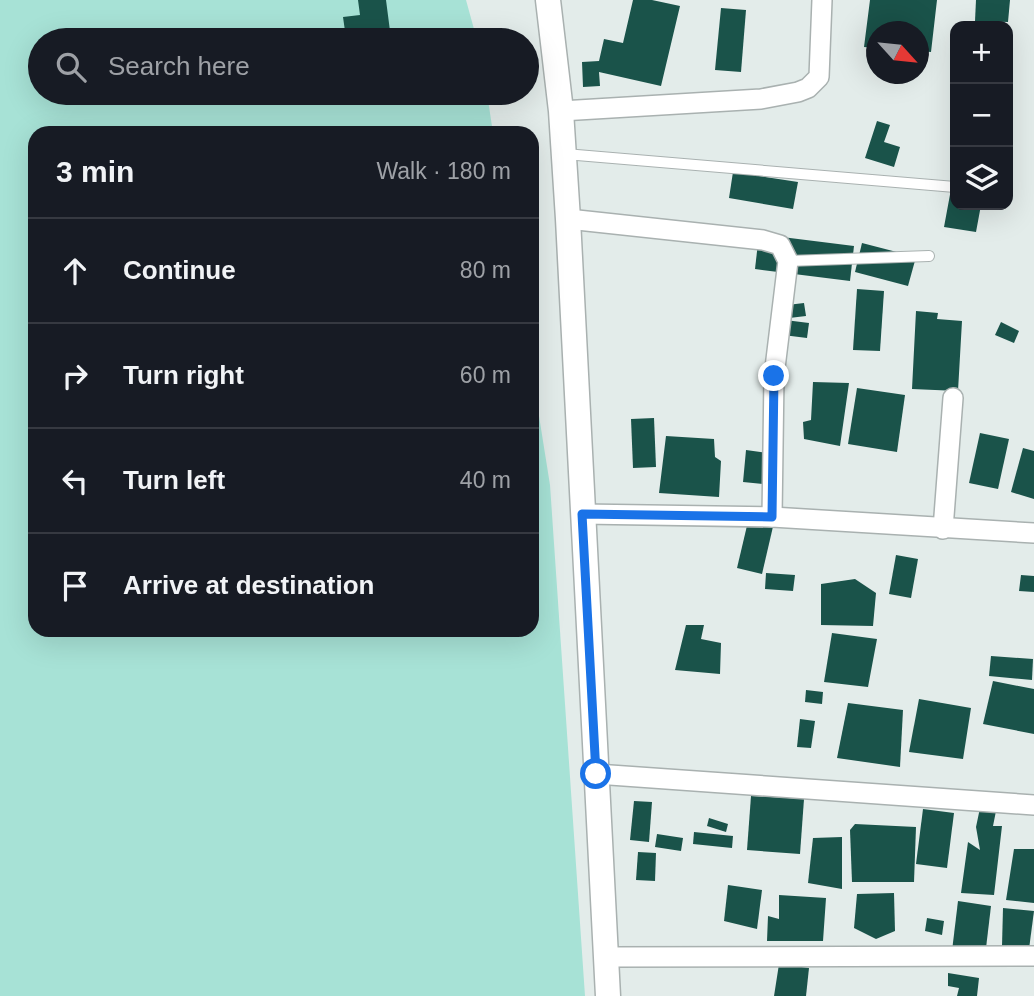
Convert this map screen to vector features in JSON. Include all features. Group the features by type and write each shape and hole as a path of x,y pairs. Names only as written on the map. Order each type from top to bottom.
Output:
{"street":[{"path":"548,0 561,111 568,219 608,996"},
{"path":"561,111 761,99 799,92 808,88 819,77 822,0"},
{"path":"568,219 763,240 780,245 788,261 774,376 772,517"},
{"path":"943,529 953,398"},
{"path":"582,514 772,517 1034,533"},
{"path":"596,774 1034,805"},
{"path":"606,957 1034,956"}],"lane":[{"path":"564,154 950,187"},
{"path":"788,261 929,256"}],"green space":[{"path":"0,0 466,0 474,28 28,28 28,105 489,105 492,126 28,126 28,637 539,637 539,416 550,485 585,996 0,996"}],"building":[{"path":"358,0 386,0 390,28 345,28 343,17 360,15"},
{"path":"633,0 652,0 680,6 661,86 599,72 600,86 583,87 582,62 599,61 604,39 623,43"},
{"path":"870,0 937,0 931,52 929,21 867,21"},
{"path":"976,0 1010,0 1008,21 975,21"},
{"path":"721,8 746,10 741,72 715,70"},
{"path":"877,121 890,125 884,142 900,147 894,167 865,158"},
{"path":"733,172 798,182 793,209 729,198"},
{"path":"950,195 950,210 980,210 976,232 944,227"},
{"path":"759,234 854,246 850,281 755,269"},
{"path":"862,243 916,257 908,286 855,272"},
{"path":"857,289 884,291 880,351 853,350"},
{"path":"804,303 806,316 781,319 779,306"},
{"path":"916,311 938,313 937,319 962,321 958,391 912,389"},
{"path":"785,320 809,323 807,338 783,335"},
{"path":"1001,322 1019,331 1014,343 995,335"},
{"path":"813,382 849,383 840,446 804,439 803,422 811,420"},
{"path":"857,388 905,395 897,452 848,444"},
{"path":"654,418 656,467 633,468 631,419"},
{"path":"980,433 1009,439 998,489 969,483"},
{"path":"666,436 714,439 715,457 721,461 719,497 659,493"},
{"path":"1023,448 1034,451 1034,499 1011,492"},
{"path":"746,450 767,453 763,484 743,482"},
{"path":"750,513 775,518 762,574 737,568"},
{"path":"896,555 918,559 911,598 889,594"},
{"path":"766,573 795,575 793,591 765,589"},
{"path":"1021,575 1034,576 1034,592 1019,591"},
{"path":"855,579 876,593 873,626 821,625 821,584"},
{"path":"686,625 704,625 701,639 721,643 720,674 675,670"},
{"path":"832,633 877,639 868,687 824,682"},
{"path":"991,656 1033,659 1032,680 989,676"},
{"path":"993,681 1034,689 1034,734 983,724"},
{"path":"806,690 823,692 822,704 805,702"},
{"path":"919,699 971,708 963,759 909,752"},
{"path":"848,703 903,710 900,767 837,758"},
{"path":"800,719 815,721 811,748 797,747"},
{"path":"751,796 804,799 800,854 747,850"},
{"path":"634,801 652,802 649,842 630,840"},
{"path":"980,808 996,811 993,826 1002,826 994,895 961,893 968,842 980,850 976,827"},
{"path":"923,809 954,813 947,868 916,864"},
{"path":"709,818 728,824 726,832 707,826"},
{"path":"855,824 916,827 914,882 852,882 850,830"},
{"path":"694,832 733,836 732,848 693,844"},
{"path":"657,834 683,838 681,851 655,847"},
{"path":"842,837 842,889 808,883 813,838"},
{"path":"1014,849 1034,849 1034,903 1006,900"},
{"path":"638,852 656,853 655,881 636,880"},
{"path":"728,885 762,890 757,929 724,921"},
{"path":"894,893 895,931 876,939 854,928 857,894"},
{"path":"779,895 826,898 823,941 767,941 768,916 779,919"},
{"path":"958,901 991,906 986,948 952,951"},
{"path":"1003,908 1034,911 1029,949 1002,946"},
{"path":"927,918 944,921 942,935 925,931"},
{"path":"779,964 809,968 806,996 774,996"},
{"path":"948,973 979,978 977,996 957,996 959,988 948,986"}],"route":[{"path":"596,774 582,514 772,517 774,376"}]}
